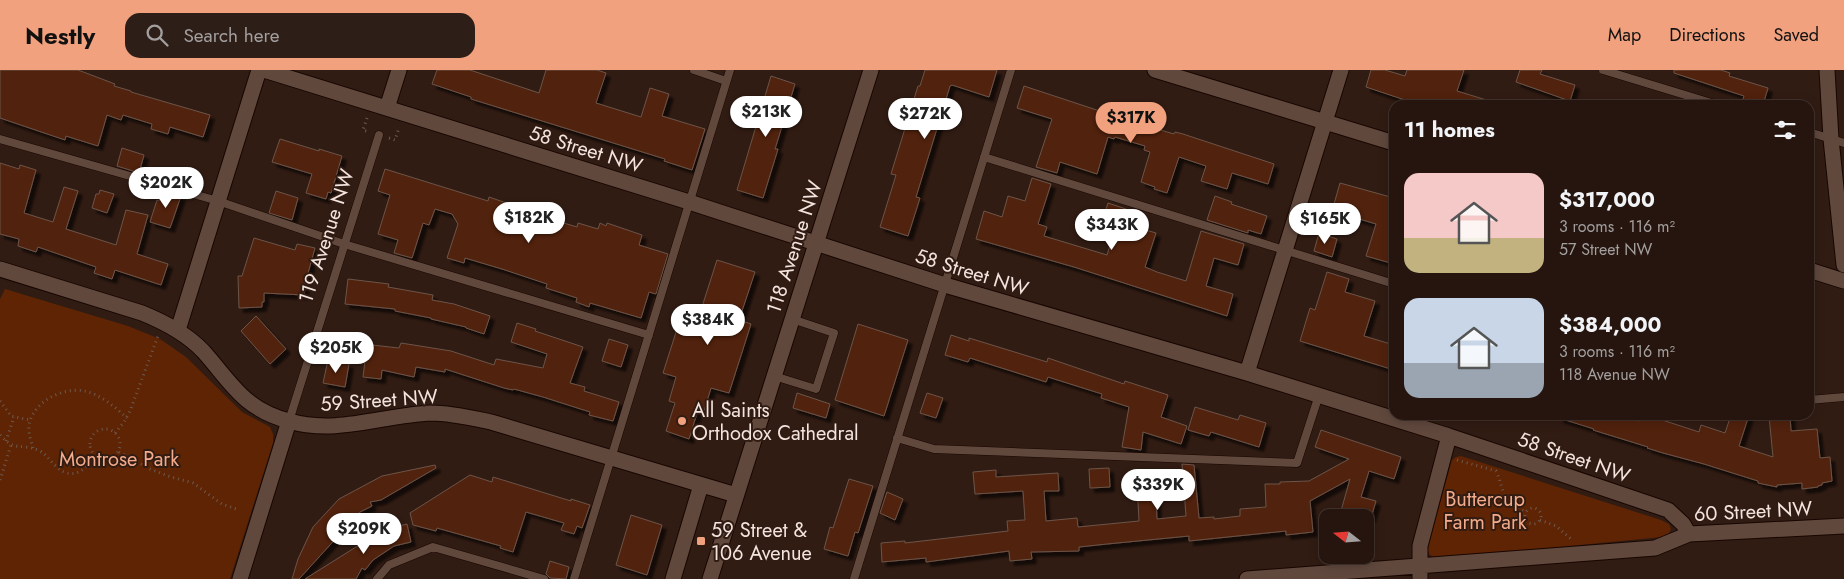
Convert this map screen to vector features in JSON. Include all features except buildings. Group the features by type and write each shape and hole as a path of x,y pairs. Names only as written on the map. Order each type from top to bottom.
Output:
{"street":[{"path":"178,330 259,70"},
{"name":"58 Street NW","path":"264,70 689,202 816,245 945,285 1247,373 1389,417"},
{"path":"387,108 399,70"},
{"name":"118 Avenue NW","path":"710,579 871,70"},
{"path":"1156,70 1389,142"},
{"path":"1247,373 1341,70"},
{"path":"1827,70 1838,141 1844,265"},
{"name":"59 Street NW","path":"0,269 142,313 163,322 178,330 202,350 239,394 258,408 288,421 310,425 350,425 432,413 458,415 491,422 736,495"},
{"path":"1814,272 1844,281"},
{"name":"58 Street NW","path":"1398,420 1668,510 1689,534"},
{"name":"119 Avenue NW","path":"240,579 288,421"},
{"path":"1420,572 1420,546 1448,436"},
{"path":"673,579 701,485"},
{"name":"60 Street NW","path":"1247,579 1420,572 1655,548 1689,534 1844,526"}],"lane":[{"path":"694,70 726,80"},
{"path":"574,579 730,70"},
{"path":"854,579 1011,70"},
{"path":"1603,70 1702,100"},
{"path":"1814,134 1838,141"},
{"name":"119 Avenue NW","path":"288,421 379,135"},
{"path":"0,138 218,201 344,244 649,335"},
{"path":"984,157 1389,282"},
{"path":"774,376 816,389 834,333 792,319"},
{"path":"897,438 934,449 1297,463 1319,395"},
{"path":"1814,400 1844,397"},
{"path":"377,579 389,565 433,547 544,579"}],"path":[{"path":"115,432 127,418 163,322"},
{"path":"33,448 28,431 30,420 47,399 65,391 75,390 90,393 109,403 127,418"},
{"path":"0,401 14,417 30,420"},
{"path":"6,441 14,417"},
{"path":"105,429 115,432 120,441 119,452 108,460 95,456 90,446 92,436 105,429"},
{"path":"0,435 11,445 33,448 44,453 58,469 69,473 82,471 87,468 95,456"},
{"path":"0,480 11,445"},
{"path":"119,452 171,478 193,483 222,504 239,510"},
{"path":"1454,459 1496,471 1501,482 1504,498 1526,512"},
{"path":"1530,509 1537,510 1540,514 1540,520 1536,524 1528,524 1524,517 1526,512 1530,509"}],"green space":[{"name":"Montrose Park","path":"5,289 128,326 160,339 186,357 242,412 270,427 273,434 273,443 230,579 0,579 0,299"},
{"name":"Buttercup Farm Park","path":"1461,456 1661,520 1669,524 1671,529 1668,535 1662,537 1438,559 1430,555 1427,549 1452,460"}],"place":[{"name":"All Saints Orthodox Cathedral","path":"682,421"},
{"name":"59 Street & 106 Avenue","path":"701,541"}]}
